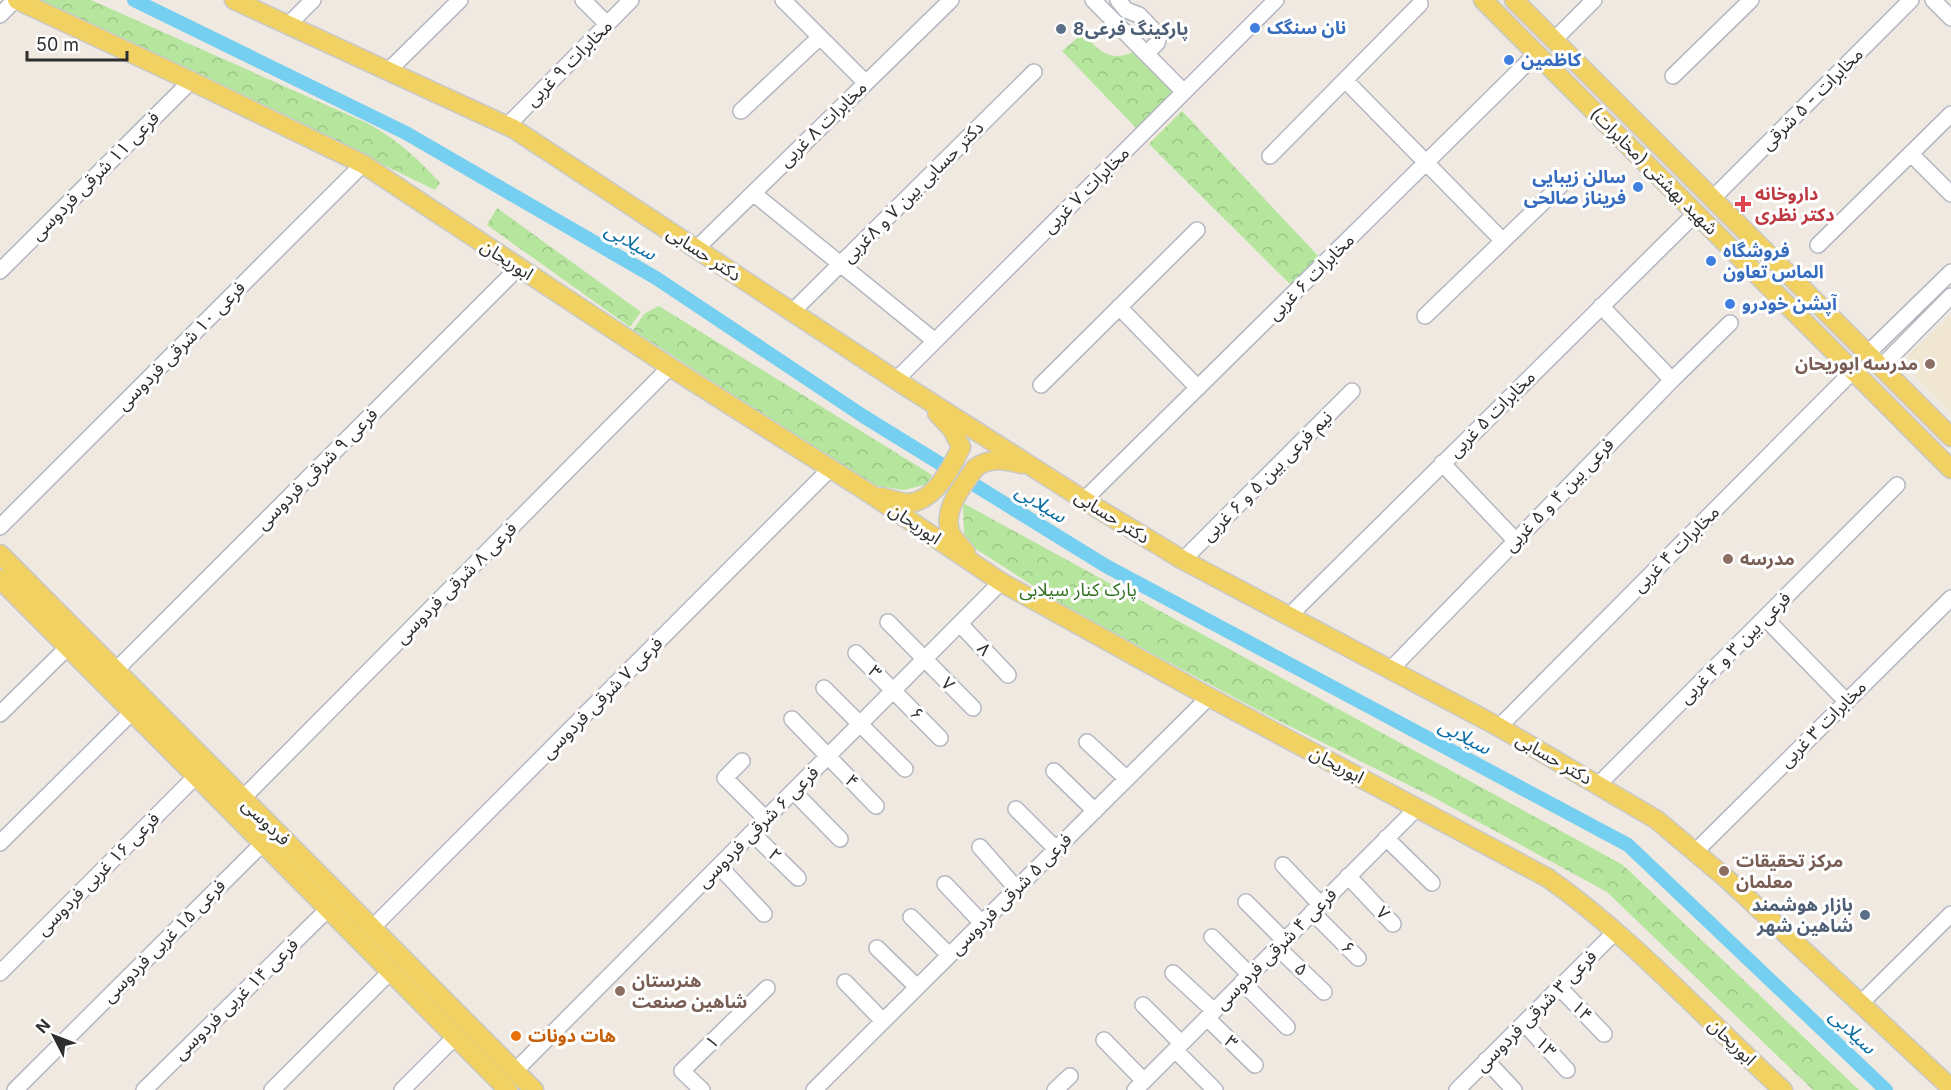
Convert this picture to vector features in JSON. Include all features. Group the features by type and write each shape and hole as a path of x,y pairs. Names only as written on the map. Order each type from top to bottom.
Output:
{"main road":[{"name":"ابوریحان","path":"16,0 363,164 670,367 1002,582 1209,697 1548,878 1568,892 1649,962 1775,1088"},
{"name":"دکتر حسابی","path":"234,0 507,126 925,399 1183,560 1499,728 1657,820 1727,879 1951,1088"},
{"name":"شهید بهشتی (مخابرات)","path":"1484,0 1951,469"},
{"name":"شهید بهشتی (مخابرات)","path":"1514,0 1951,437"},
{"path":"1634,151 1650,136"},
{"path":"869,494 904,503 916,501 935,490 961,447 952,429 925,399"},
{"path":"975,565 951,534 949,522 951,507 975,468 985,462 1005,460 1037,469"},
{"name":"فردوسی","path":"0,554 534,1090"},
{"name":"فردوسی","path":"1,582 508,1090"}],"street":[{"path":"0,15 16,0"},
{"path":"287,26 313,0"},
{"path":"388,71 460,0"},
{"path":"583,0 607,24"},
{"name":"مخابرات ۹ غربی","path":"507,126 631,0"},
{"path":"783,0 866,83"},
{"name":"مخابرات ۸ غربی","path":"696,249 951,0"},
{"path":"1093,0 1184,92"},
{"path":"1118,0 1126,9 1139,15 1159,36 1157,42 1146,54"},
{"name":"مخابرات ۷ غربی","path":"896,380 1276,0"},
{"path":"1554,40 1594,0"},
{"path":"1673,76 1751,0"},
{"path":"1933,0 1951,18"},
{"path":"1270,156 1420,4"},
{"name":"مخابرات - ۵ شرقی","path":"1712,199 1900,4"},
{"path":"741,111 820,37"},
{"name":"مخابرات ۶ غربی","path":"1084,500 1537,53"},
{"name":"دکتر حسابی بین ۷ و ۸غربی","path":"792,312 1034,72"},
{"path":"1345,80 1503,241"},
{"name":"فرعی ۱۱ شرقی فردوسی","path":"0,271 191,81"},
{"path":"1818,245 1951,114"},
{"path":"1911,154 1951,194"},
{"name":"فرعی ۱۰ شرقی فردوسی","path":"0,527 363,164"},
{"path":"1425,316 1563,183"},
{"path":"753,193 935,341"},
{"name":"مخابرات ۵ غربی","path":"1289,616 1696,213"},
{"path":"1041,385 1197,230"},
{"name":"فرعی ۹ شرقی فردوسی","path":"116,670 519,267"},
{"path":"1868,353 1951,272"},
{"path":"1881,367 1951,296"},
{"path":"1601,306 1672,380"},
{"path":"1119,307 1198,388"},
{"name":"فرعی بین ۴ و ۵ غربی","path":"1390,670 1730,323"},
{"name":"فرعی ۸ شرقی فردوسی","path":"242,799 670,367"},
{"name":"مخابرات ۴ غربی","path":"1499,728 1853,370"},
{"name":"نیم فرعی بین ۵ و ۶ غربی","path":"1183,560 1352,391"},
{"path":"1442,463 1515,540"},
{"name":"فرعی ۷ شرقی فردوسی","path":"373,927 830,469"},
{"name":"فرعی بین ۳ و ۴ غربی","path":"1598,785 1897,485"},
{"name":"فرعی ۶ شرقی فردوسی","path":"515,1071 1002,582"},
{"name":"مخابرات ۳ غربی","path":"1695,852 1951,598"},
{"path":"1765,618 1846,701"},
{"path":"888,622 924,660"},
{"name":"۸","path":"960,624 1008,675"},
{"path":"0,714 68,647"},
{"name":"۳","path":"856,653 893,691"},
{"name":"۷","path":"924,660 973,708"},
{"path":"824,688 905,769"},
{"name":"۶","path":"893,691 940,738"},
{"name":"فرعی ۵ شرقی فردوسی","path":"814,1090 1209,697"},
{"path":"0,843 132,712"},
{"path":"792,719 829,756"},
{"path":"1087,742 1127,778"},
{"name":"۴","path":"829,756 876,806"},
{"path":"742,760 725,778 766,819"},
{"path":"1054,771 1095,811"},
{"name":"فرعی ۱۶ غربی فردوسی","path":"0,973 196,776"},
{"path":"793,791 840,839"},
{"name":"فرعی ۴ شرقی فردوسی","path":"1139,1087 1417,808"},
{"path":"1016,809 1056,849"},
{"name":"۲","path":"752,833 798,878"},
{"path":"1386,838 1432,883"},
{"name":"فرعی ۱۵ غربی فردوسی","path":"15,1090 263,843"},
{"path":"980,847 1017,888"},
{"name":"۶","path":"1283,865 1358,958"},
{"path":"719,866 764,914"},
{"name":"۷","path":"1348,876 1393,924"},
{"path":"945,884 982,923"},
{"name":"۵","path":"1246,902 1324,992"},
{"name":"فرعی ۱۴ غربی فردوسی","path":"144,1090 328,909"},
{"path":"1862,1003 1951,914"},
{"path":"911,917 949,956"},
{"name":"فرعی ۳ شرقی فردوسی","path":"1456,1090 1615,932"},
{"path":"1212,937 1287,1027"},
{"path":"877,948 918,987"},
{"path":"272,1090 390,972"},
{"name":"۳","path":"1173,973 1255,1065"},
{"path":"845,982 883,1021"},
{"name":"۱۴","path":"1559,987 1604,1034"},
{"name":"۱","path":"702,1090 682,1071 767,988"},
{"path":"1143,1005 1215,1090"},
{"name":"۱۳","path":"1524,1023 1568,1070"},
{"path":"402,1090 455,1037"},
{"path":"1104,1040 1139,1087"},
{"path":"1486,1060 1514,1090"},
{"path":"1055,1090 1070,1076"}],"shaded area":[{"name":"مدرسه ابوریحان","path":"1951,314 1951,413 1910,371 1908,356"}],"green space":[{"path":"34,0 91,0 369,124 407,150 440,183 435,190 184,68"},
{"path":"1083,33 1106,54 1119,56 1136,51 1174,92 1138,130 1062,51"},
{"path":"1182,111 1321,259 1293,287 1149,144"},
{"path":"497,208 641,312 630,327 487,225"},
{"path":"659,306 932,475 928,484 904,490 871,485 633,330 644,314"},
{"name":"پارک کنار سیلابی","path":"963,503 1623,865 1859,1090 1813,1090 1607,892 1431,796 1275,719 1069,609 976,549 964,534"}],"waterway":[{"name":"سیلابی","path":"134,0 406,133 656,278 863,416 1106,566 1628,845 1886,1090"}],"place":[{"name":"نان سنگک","path":"1255,28"},
{"name":"پارکینگ فرعی8","path":"1061,29"},
{"name":"کاظمین","path":"1509,60"},
{"name":"سالن زیبایی فریناز صالحی","path":"1638,187"},
{"name":"داروخانه دکتر نظری","path":"1743,204"},
{"name":"فروشگاه الماس تعاون","path":"1711,261"},
{"name":"آپشن خودرو","path":"1730,304"},
{"name":"مدرسه ابوریحان","path":"1930,364"},
{"name":"مدرسه","path":"1728,559"},
{"name":"مرکز تحقیقات معلمان","path":"1724,871"},
{"name":"بازار هوشمند شاهین شهر","path":"1865,915"},
{"name":"هنرستان شاهین صنعت","path":"620,991"},
{"name":"هات دونات","path":"516,1036"}]}
